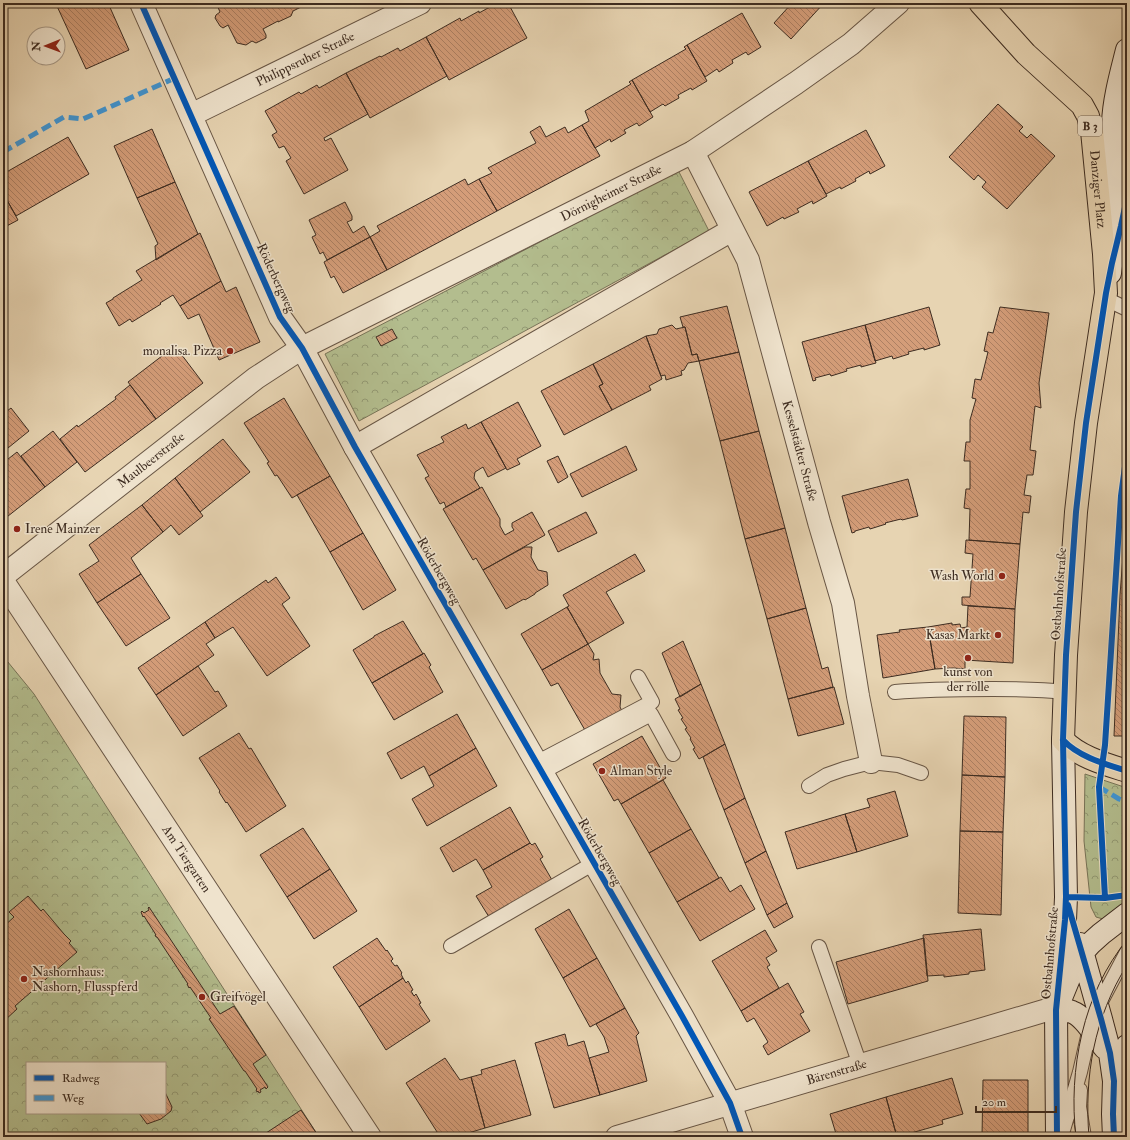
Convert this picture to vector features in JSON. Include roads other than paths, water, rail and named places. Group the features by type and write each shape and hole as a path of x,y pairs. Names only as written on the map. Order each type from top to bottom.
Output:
{"main road":[{"name":"Danziger Platz","path":"980,3 1026,54 1078,101 1088,116 1092,131 1095,160 1106,273 1106,296"},
{"name":"Ostbahnhofstraße","path":"1063,740 1069,602 1081,464 1106,296"},
{"path":"1063,740 1071,747 1089,757 1127,771"}],"street":[{"name":"Röderbergweg","path":"141,3 280,317 302,348 355,447 682,1016 730,1103 742,1137"},
{"name":"Philippsruher Straße","path":"191,115 420,3"},
{"name":"Dörnigheimer Straße","path":"302,348 694,152 851,44 898,3"},
{"name":"Danziger Platz","path":"1112,263 1116,209 1113,123 1114,109 1127,50"},
{"name":"Kesselstädter Straße","path":"694,152 748,260 752,273 843,603 858,696 872,762"},
{"name":"Danziger Platz","path":"1106,296 1127,198"},
{"path":"355,447 732,230"},
{"name":"Maulbeerstraße","path":"3,576 256,378 302,348"},
{"name":"Am Tiergarten","path":"3,581 370,1137"},
{"name":"Ostbahnhofstraße","path":"1057,1137 1056,1010 1066,897 1063,740"},
{"name":"Ostbahnhofstraße","path":"1066,897 1098,1007 1118,1050 1114,1081 1114,1137"},
{"path":"1056,1010 1072,971 1082,953 1101,934 1127,914"},
{"name":"Bärenstraße","path":"617,1137 1047,1010 1076,1013 1102,1044 1118,1050"}],"lane":[{"path":"1106,296 1127,309"},
{"path":"539,767 652,702 638,677"},
{"path":"895,692 956,689 1036,690 1064,692"},
{"path":"539,767 652,714 673,754"},
{"path":"810,786 827,775 872,762 898,765 921,773"},
{"path":"451,946 594,863"},
{"path":"819,947 860,1065"},
{"path":"1061,1137 1080,1072 1090,1028 1098,1007 1127,952"},
{"path":"1080,1072 1079,1107 1084,1137"}],"tram line":[{"path":"1076,1137 1074,1085 1082,1033 1089,1008 1099,984 1112,961 1127,940"},
{"path":"1089,1137 1088,1092 1094,1048 1106,1006 1127,965"}],"place":[{"name":"monalisa. Pizza","path":"230,351"},
{"name":"Irene Mainzer","path":"17,529"},
{"name":"Wash World","path":"1002,576"},
{"name":"Kasas Markt","path":"998,635"},
{"name":"kunst von der rölle","path":"968,658"},
{"name":"Alman Style","path":"602,771"},
{"name":"Nashornhaus: Nashorn, Flusspferd","path":"24,979"},
{"name":"Greifvögel","path":"202,997"}]}
